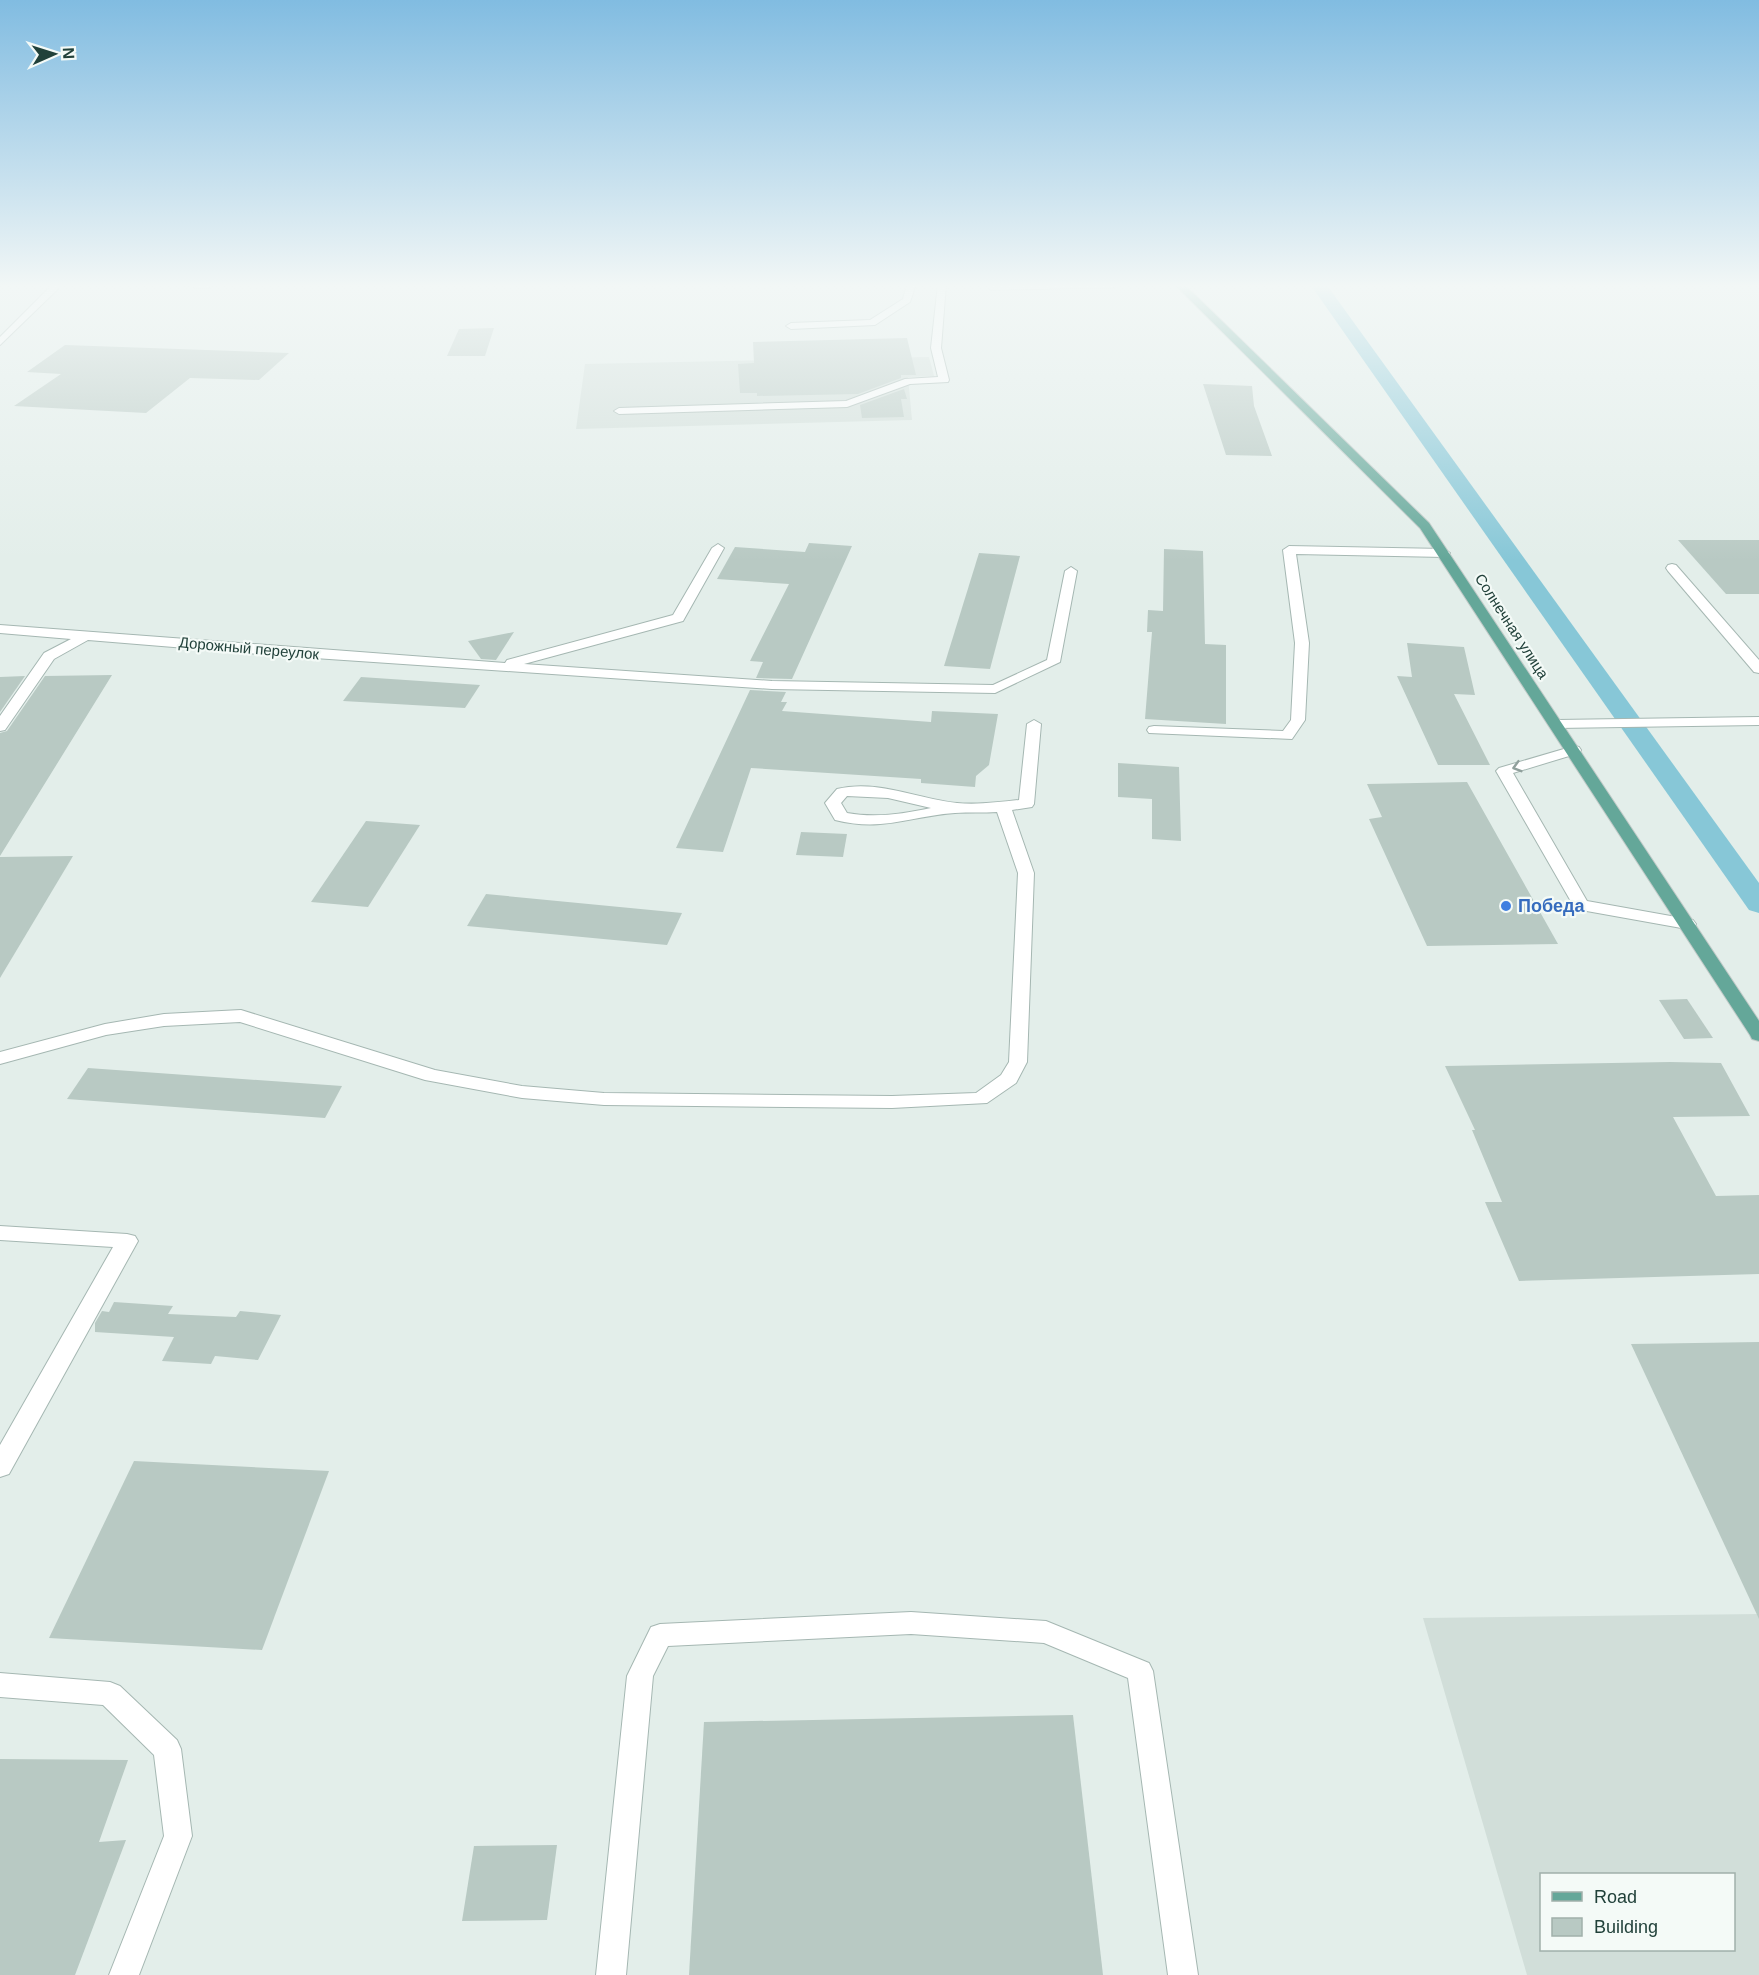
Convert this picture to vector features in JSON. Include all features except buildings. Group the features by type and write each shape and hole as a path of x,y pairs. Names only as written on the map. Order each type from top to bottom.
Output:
{"main road":[{"name":"Солнечная улица","path":"1272,376 1425,525 1759,1035"}],"street":[{"path":"619,411 847,404 909,381 944,380 943,376"},
{"path":"498,667 678,618 718,548"},
{"path":"1154,730 1287,736 1298,720 1302,643 1289,550 1444,553"},
{"path":"1672,568 1759,669"},
{"name":"Дорожный переулок","path":"0,629 498,667 772,685 995,689 1053,662 1071,571"},
{"path":"0,727 49,656 88,635"},
{"path":"1557,724 1759,721"},
{"path":"955,808 902,819 861,822 841,817 833,803 842,792 866,790 955,808 977,809 1026,804 1034,724"},
{"path":"1574,750 1504,771 1581,905 1687,924"},
{"path":"0,1058 105,1030 164,1020 241,1016 432,1076 522,1092 604,1099 892,1102 980,1099 1009,1079 1018,1062 1026,873 1003,806"},
{"path":"0,1233 127,1241 0,1467"},
{"path":"610,1975 640,1676 660,1635 911,1623 1046,1632 1140,1671 1183,1975"},
{"path":"0,1685 110,1694 167,1749 178,1836 124,1975"}],"shaded area":[{"path":"583,376 930,376 908,377 912,420 576,429"},
{"path":"1759,1614 1759,1975 1527,1975 1423,1618"}],"waterway":[{"path":"1384,376 1759,904"}],"place":[{"name":"Победа","path":"1506,906"}]}
